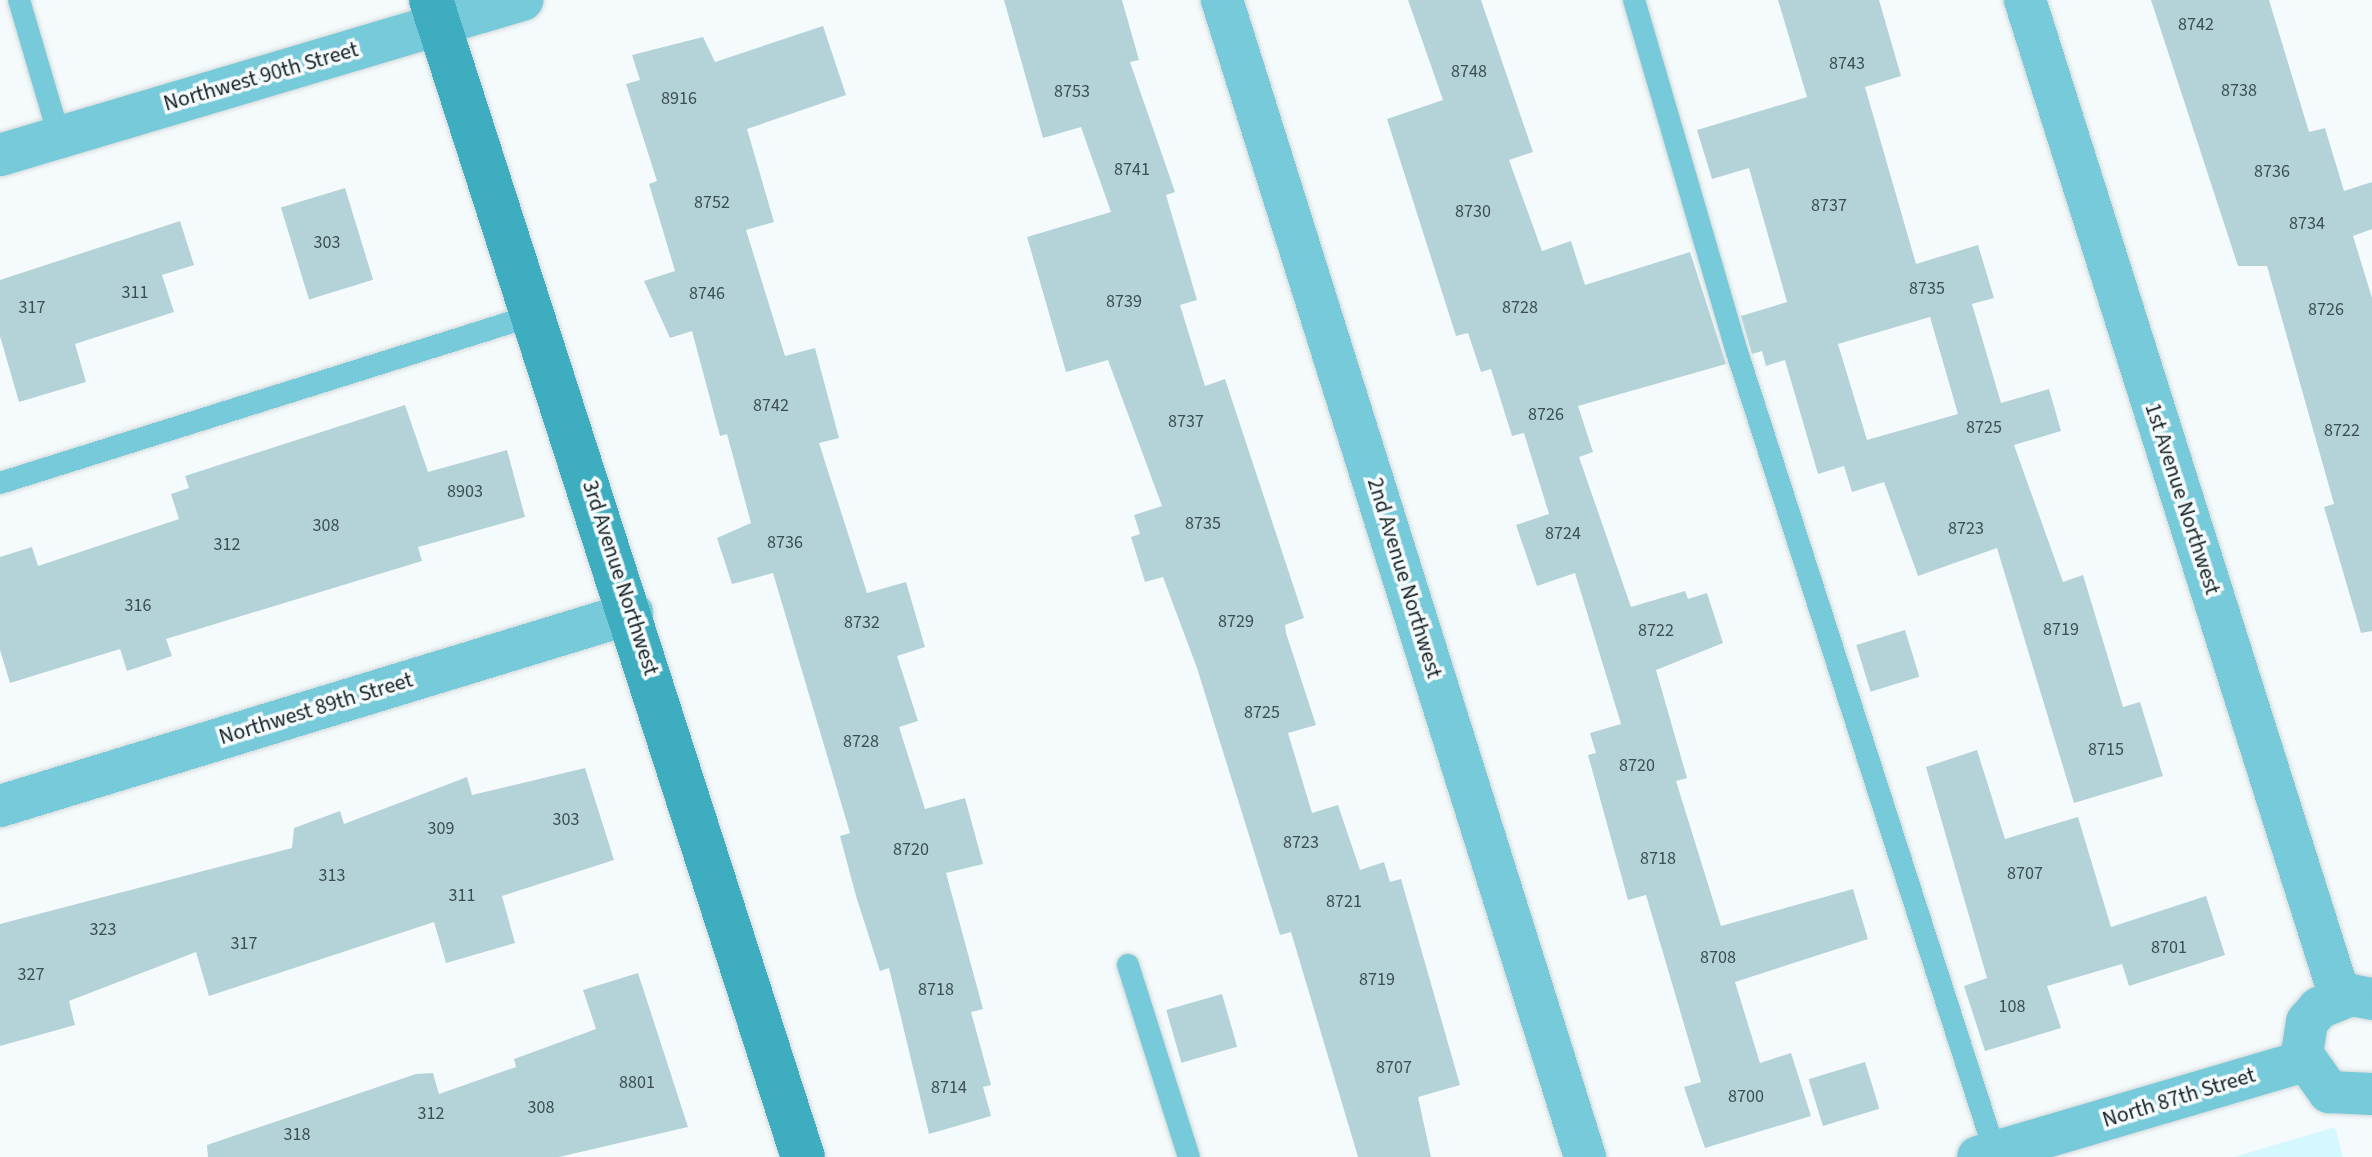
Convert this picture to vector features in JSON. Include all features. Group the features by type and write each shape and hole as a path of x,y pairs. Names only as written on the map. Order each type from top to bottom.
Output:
{"street":[{"name":"Northwest 90th Street","path":"0,155 435,12 522,0"},
{"name":"2nd Avenue Northwest","path":"1222,0 1585,1157"},
{"name":"1st Avenue Northwest","path":"2025,0 2356,998"},
{"name":"3rd Avenue Northwest","path":"435,12 632,613 803,1157"},
{"name":"Northwest 89th Street","path":"0,806 632,613"},
{"path":"2356,998 2307,1022 2304,1061 2329,1092 2372,1094"},
{"name":"North 87th Street","path":"1987,1155 2304,1061"}],"lane":[{"path":"19,0 59,136"},
{"path":"1634,0 1737,352 1987,1155"},
{"path":"0,483 534,315"},
{"path":"1128,965 1189,1157"}],"shaded area":[{"path":"2335,1127 2343,1157 2234,1157"}],"building":[{"path":"1004,0 1122,0 1139,60 1130,62 1175,192 1166,195 1197,300 1180,305 1205,386 1225,379 1304,618 1285,625 1316,725 1288,733 1312,813 1338,805 1360,870 1384,862 1390,882 1401,879 1460,1085 1418,1097 1431,1157 1358,1157 1291,932 1280,935 1197,668 1163,577 1145,582 1131,537 1140,534 1134,515 1162,506 1108,360 1066,372 1027,237 1111,212 1081,127 1043,138"},
{"path":"1408,0 1481,0 1533,152 1509,160 1542,251 1571,241 1585,285 1690,252 1726,364 1578,406 1593,452 1579,457 1631,607 1685,591 1688,599 1707,593 1723,643 1656,670 1687,778 1676,781 1721,926 1853,889 1868,939 1735,982 1760,1063 1791,1053 1811,1116 1705,1148 1684,1087 1701,1082 1646,895 1628,900 1588,755 1596,753 1590,733 1621,724 1575,573 1537,586 1516,525 1549,514 1524,433 1512,436 1491,369 1481,372 1468,333 1456,336 1387,119 1443,100"},
{"path":"1778,0 1879,0 1901,76 1865,87 1916,264 1978,245 1994,298 1972,304 2001,403 2049,389 2061,431 2014,445 2063,582 2083,575 2123,707 2140,702 2163,776 2074,803 1997,548 1918,576 1884,482 1852,492 1844,466 1818,474 1785,360 1766,366 1762,351 1752,354 1741,316 1787,302 1749,168 1712,179 1697,130 1807,97","holes":["1930,317 1958,414 1867,440 1838,344"]},
{"path":"2151,0 2269,0 2309,132 2325,128 2344,191 2372,182 2372,229 2353,236 2372,298 2372,631 2361,633 2324,507 2334,504 2267,266 2238,266"},
{"path":"823,26 846,95 747,129 774,222 746,230 785,356 815,348 839,438 819,443 867,593 906,582 925,647 897,656 918,721 899,727 925,809 965,798 983,864 946,873 983,1009 971,1012 991,1085 983,1087 991,1116 929,1134 889,968 880,971 856,896 840,836 850,833 773,573 732,584 717,538 751,523 727,434 720,436 692,331 670,338 644,281 675,271 649,184 657,181 626,84 640,80 632,55 703,37 715,62"},
{"path":"345,188 373,280 309,299 281,208"},
{"path":"180,221 194,265 162,275 174,312 75,344 86,382 19,402 0,336 0,280"},
{"path":"405,405 428,472 507,450 525,517 418,547 422,561 166,639 172,656 127,671 120,649 10,683 0,650 0,557 32,547 38,566 179,519 171,494 189,488 185,476"},
{"path":"1905,630 1919,677 1871,692 1856,645"},
{"path":"1977,750 2005,839 2078,817 2111,927 2206,896 2225,955 2129,986 2122,964 2047,986 2061,1028 1985,1051 1964,986 1987,978 1926,767"},
{"path":"585,768 614,860 502,896 515,943 446,963 434,922 209,996 196,952 69,1001 75,1025 0,1046 0,924 292,848 294,828 340,811 344,824 467,777 472,795"},
{"path":"638,973 688,1127 559,1157 208,1157 207,1145 416,1074 433,1073 439,1094 516,1067 514,1059 596,1029 583,990"},
{"path":"1222,994 1237,1047 1181,1063 1166,1010"},
{"path":"1865,1062 1879,1109 1823,1126 1809,1079"}]}
